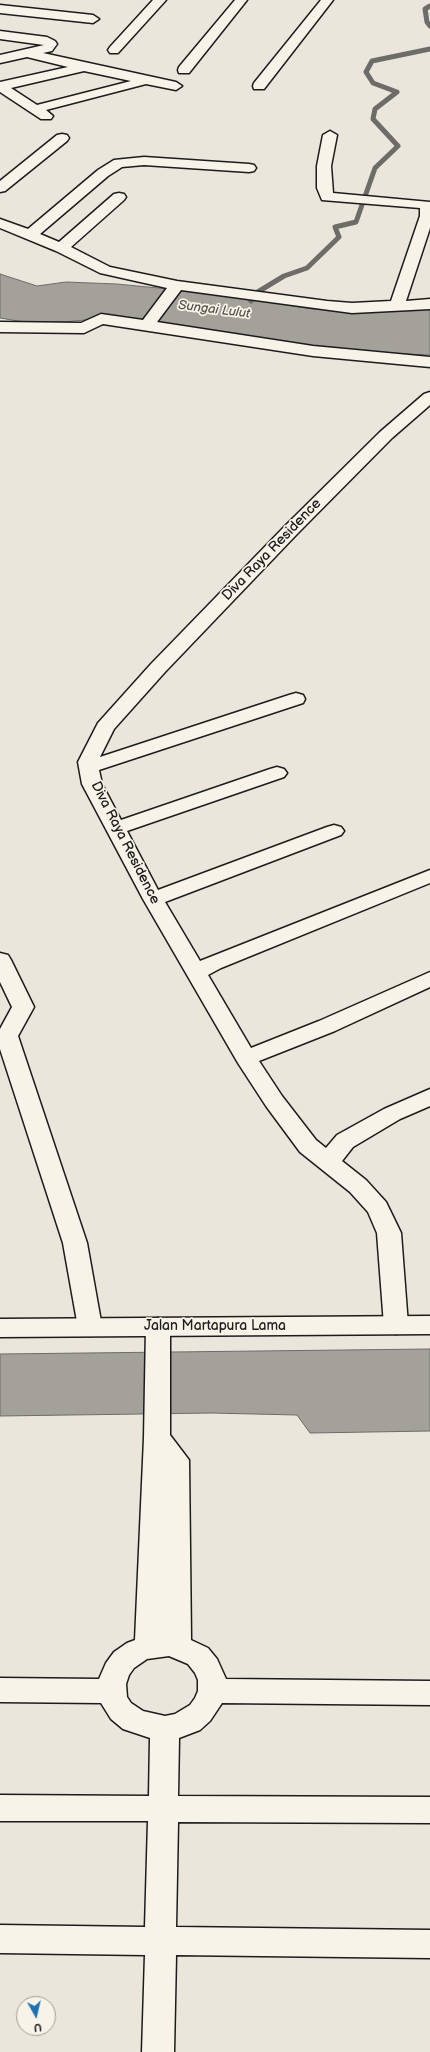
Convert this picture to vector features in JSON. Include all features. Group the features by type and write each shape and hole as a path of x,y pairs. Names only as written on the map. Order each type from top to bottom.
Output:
{"street":[{"path":"17,11 30,0"},
{"path":"114,50 160,0"},
{"path":"184,70 241,0"},
{"path":"259,86 327,0"},
{"path":"0,8 93,19"},
{"path":"0,35 47,41 51,44 48,48 0,59"},
{"path":"28,53 83,67 176,86"},
{"path":"1,86 83,67"},
{"path":"1,86 41,112 146,81"},
{"path":"330,134 324,166 324,188 327,197 428,203 427,216 397,306"},
{"path":"0,188 62,138"},
{"path":"30,235 103,173 118,163 144,161 249,168"},
{"path":"61,248 119,197"},
{"path":"0,223 61,248 111,272 176,286 333,307 430,304"},
{"path":"146,325 176,286"},
{"path":"0,327 84,328 101,319 313,351 430,362"},
{"name":"Diva Raya Residence","path":"396,1325 389,1233 378,1208 358,1186 308,1146 274,1101 246,1058 153,899 92,784 88,762 105,727 158,668 291,530 386,435 430,397"},
{"path":"88,767 296,699"},
{"path":"116,828 277,773"},
{"path":"153,899 334,831"},
{"path":"197,972 213,963 430,876"},
{"path":"0,960 23,1007 7,1036 75,1244 90,1327"},
{"path":"246,1058 327,1026 430,980"},
{"path":"328,1162 346,1141 392,1114 430,1097"},
{"name":"Jalan Martapura Lama","path":"0,1328 90,1327 158,1337 396,1325 430,1325"},
{"path":"149,1647 157,1435 158,1337"},
{"path":"157,1435 176,1460 177,1647"},
{"path":"161,1645 177,1647 198,1656 207,1667 212,1680 212,1691 207,1704 200,1713 190,1721 178,1726 165,1728 148,1726 133,1720 121,1711 113,1699 112,1691 116,1671 124,1660 137,1651 161,1645"},
{"path":"0,1690 112,1691"},
{"path":"212,1691 430,1693"},
{"path":"158,2052 165,1728"},
{"path":"0,1808 430,1810"},
{"path":"0,1939 430,1944"}],"water":[{"name":"Sungai Lulut","path":"0,274 37,286 66,282 117,284 220,294 312,309 381,311 430,307 430,355 330,351 108,318 63,322 24,322 0,318"},
{"path":"430,1349 430,1431 310,1433 297,1415 211,1413 0,1416 0,1354"}],"waterway":[{"path":"430,6 425,9 427,22 430,26"},
{"name":"Sungai Lulut","path":"251,301 256,293 284,276 307,268 339,237 335,227 356,222 375,168 398,146 373,119 375,109 397,92 373,83 366,72 372,61 430,49"}]}
